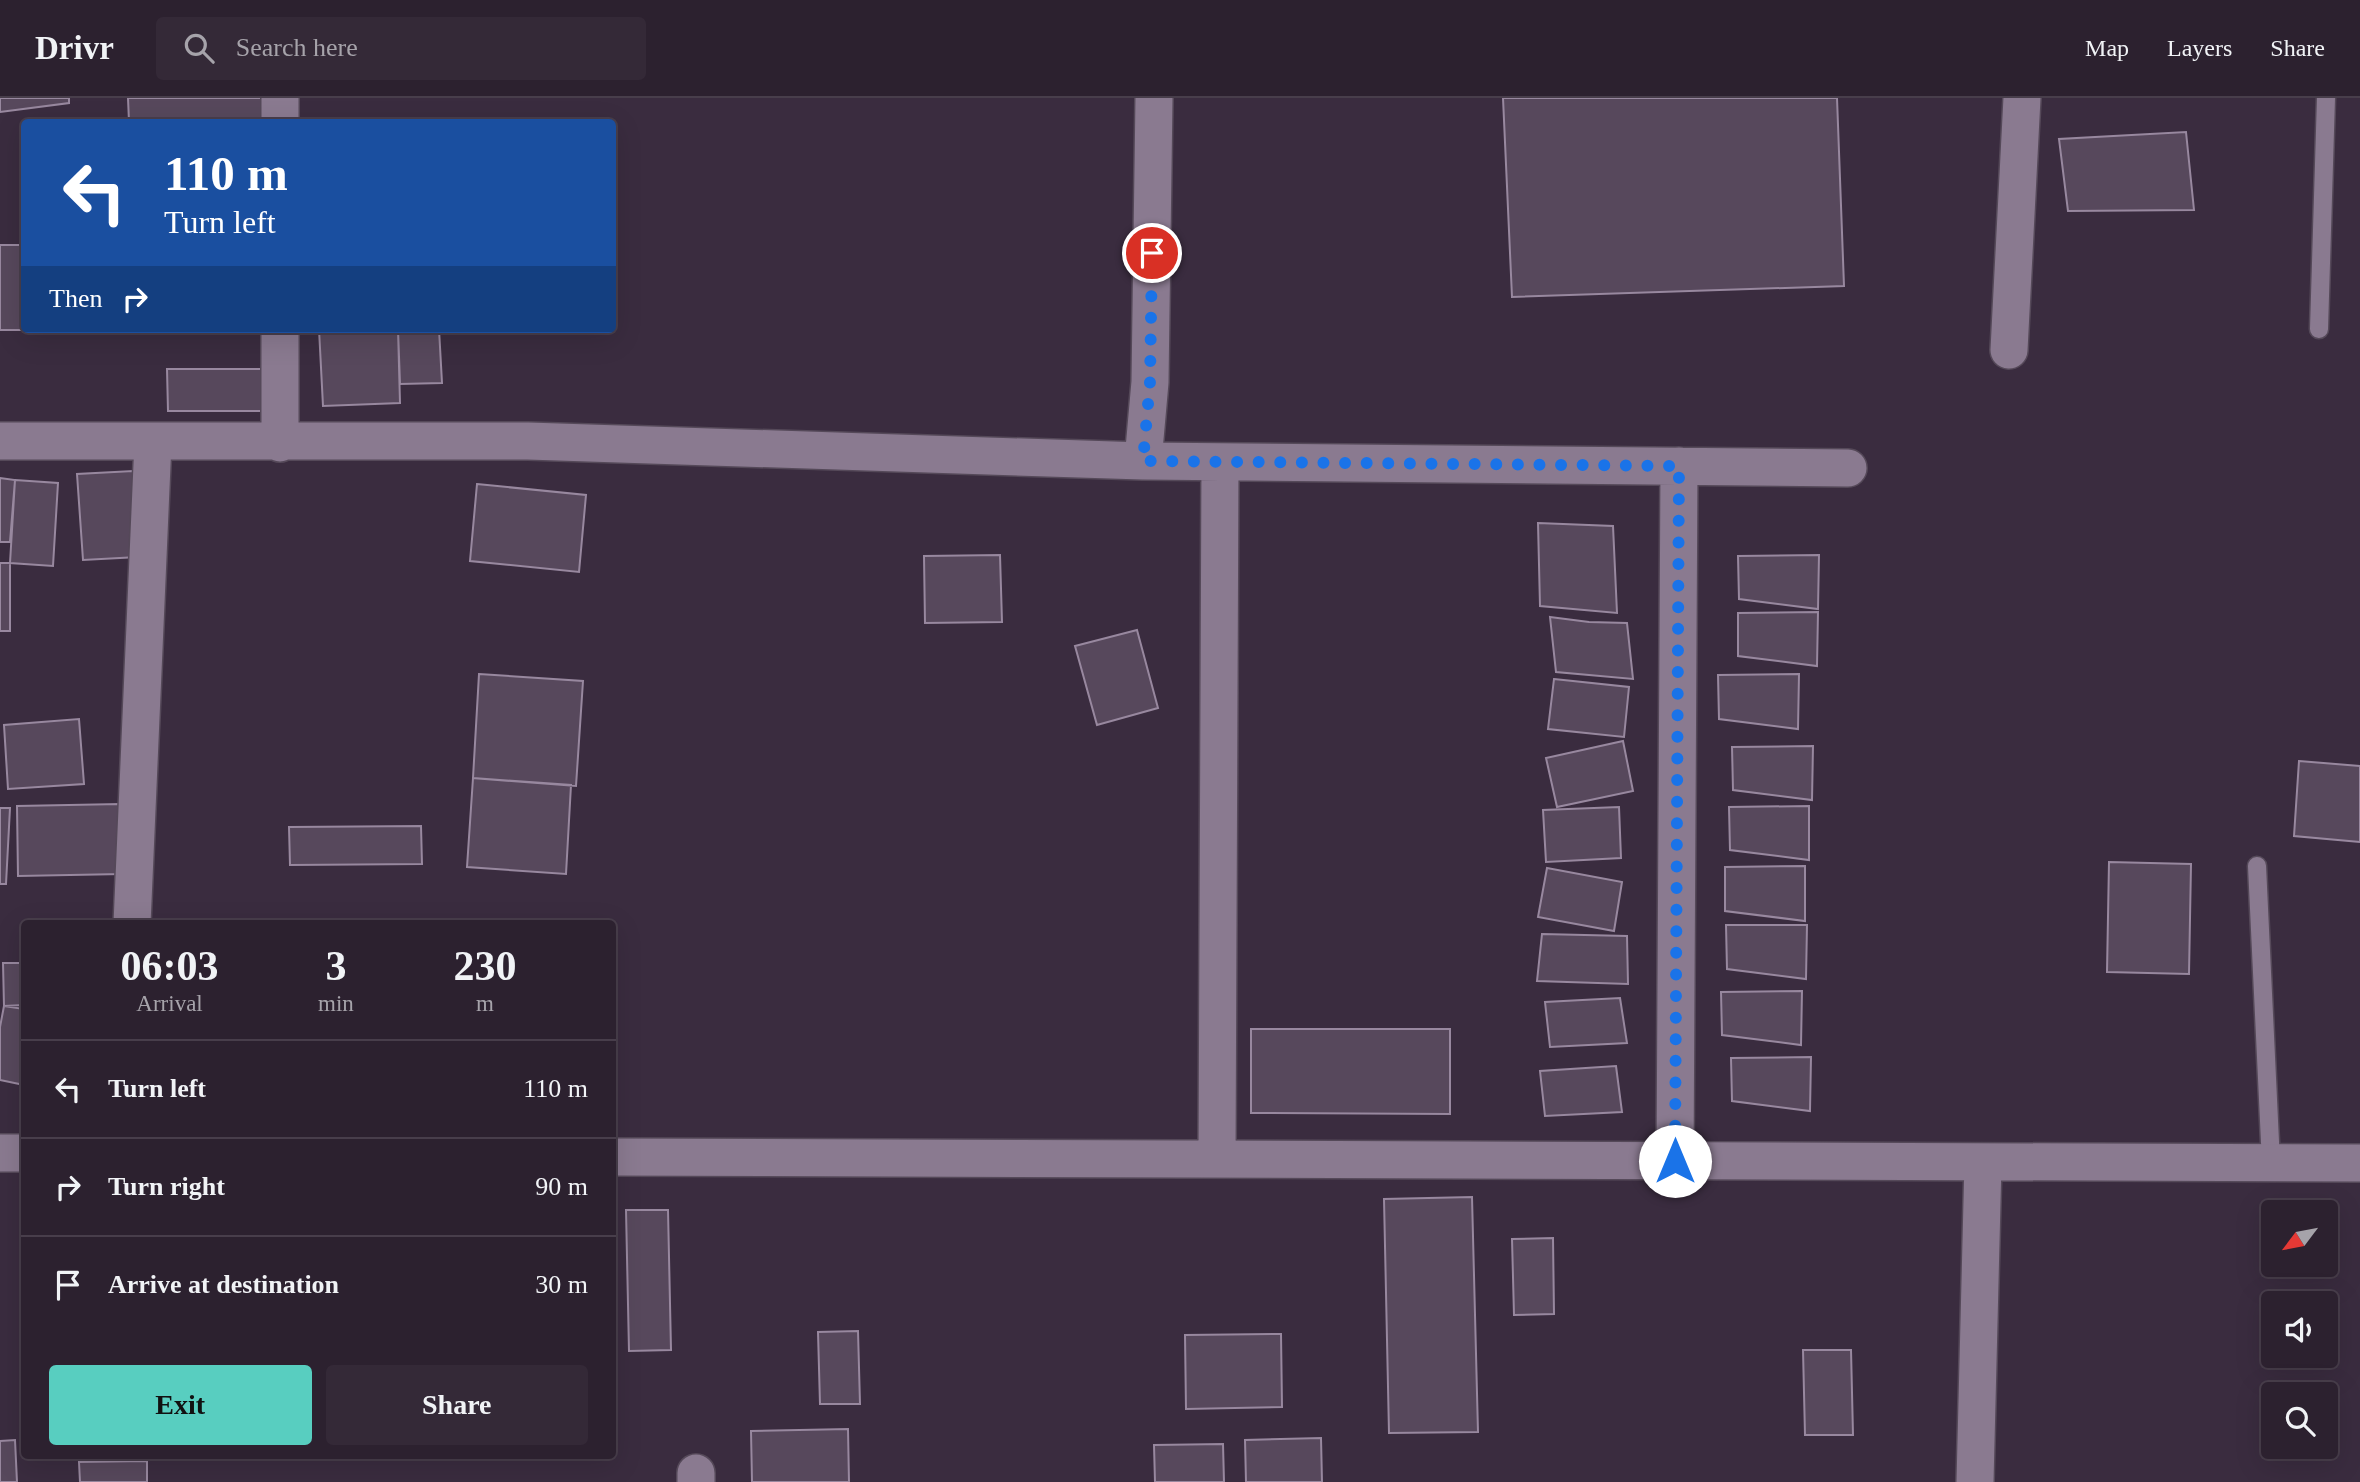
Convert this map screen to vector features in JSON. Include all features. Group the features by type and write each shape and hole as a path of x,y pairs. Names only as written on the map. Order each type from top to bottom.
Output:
{"street":[{"path":"280,98 280,119"},
{"path":"1143,461 1150,382 1154,98"},
{"path":"2009,350 2022,98"},
{"path":"280,333 280,443"},
{"path":"0,441 527,441 1143,461 1848,468"},
{"path":"132,920 153,442"},
{"path":"1217,1159 1220,461"},
{"path":"1675,1161 1679,466"},
{"path":"0,1153 21,1153"},
{"path":"616,1157 2360,1163"},
{"path":"1975,1482 1983,1161"}],"lane":[{"path":"2319,329 2326,98"},
{"path":"2257,866 2271,1163"}],"building":[{"path":"0,98 69,98 69,103 0,112"},
{"path":"128,98 268,98 269,119 129,119"},
{"path":"1503,98 1837,98 1844,286 1512,297"},
{"path":"2186,132 2194,210 2068,211 2059,139"},
{"path":"0,245 21,245 21,330 0,330"},
{"path":"319,333 398,333 400,403 323,406"},
{"path":"398,333 439,333 442,383 400,384"},
{"path":"167,369 271,369 272,411 168,411"},
{"path":"133,471 138,557 83,560 77,474"},
{"path":"0,478 15,480 10,542 0,542"},
{"path":"15,480 58,483 53,566 10,563"},
{"path":"477,484 586,495 579,572 470,561"},
{"path":"1538,523 1613,526 1617,613 1540,606"},
{"path":"1000,555 1002,622 925,623 924,556"},
{"path":"1819,555 1818,609 1739,599 1738,556"},
{"path":"0,563 10,563 10,631 0,631"},
{"path":"1818,612 1817,666 1738,656 1738,613"},
{"path":"1550,617 1627,623 1633,679 1556,672"},
{"path":"1137,630 1158,708 1097,725 1075,646"},
{"path":"479,674 583,681 576,786 473,778"},
{"path":"1799,674 1798,729 1719,719 1718,675"},
{"path":"1554,679 1629,687 1624,737 1548,729"},
{"path":"79,719 84,784 8,789 4,725"},
{"path":"1623,741 1633,791 1557,807 1546,758"},
{"path":"1813,746 1812,800 1733,790 1732,747"},
{"path":"2299,761 2360,766 2360,842 2294,836"},
{"path":"473,778 571,785 566,874 467,867"},
{"path":"120,804 122,874 18,876 17,806"},
{"path":"1809,806 1809,860 1730,850 1729,807"},
{"path":"1619,807 1621,858 1546,862 1543,810"},
{"path":"0,808 10,808 6,884 0,884"},
{"path":"421,826 422,864 290,865 289,827"},
{"path":"2109,862 2191,864 2189,974 2107,972"},
{"path":"1805,866 1805,921 1725,911 1725,867"},
{"path":"1547,868 1622,882 1614,931 1538,917"},
{"path":"1726,925 1807,925 1806,979 1727,969"},
{"path":"1542,934 1627,936 1628,984 1537,981"},
{"path":"3,963 21,963 21,1005 4,1006"},
{"path":"1802,991 1801,1045 1722,1035 1721,992"},
{"path":"1620,998 1627,1043 1550,1047 1545,1002"},
{"path":"4,1006 21,1009 21,1084 0,1080 0,1027"},
{"path":"1251,1029 1450,1029 1450,1114 1251,1113"},
{"path":"1811,1057 1810,1111 1732,1101 1731,1058"},
{"path":"1616,1066 1622,1112 1545,1116 1540,1071"},
{"path":"1472,1197 1478,1432 1389,1433 1384,1199"},
{"path":"626,1210 668,1210 671,1350 629,1351"},
{"path":"1553,1238 1554,1314 1514,1315 1512,1239"},
{"path":"858,1331 860,1404 820,1404 818,1332"},
{"path":"1281,1334 1282,1407 1186,1409 1185,1335"},
{"path":"1803,1350 1851,1350 1853,1435 1805,1435"},
{"path":"848,1429 849,1482 752,1482 751,1431"},
{"path":"1321,1438 1322,1482 1246,1482 1245,1440"},
{"path":"15,1440 17,1482 0,1482 0,1441"},
{"path":"1223,1444 1224,1482 1155,1482 1154,1445"},
{"path":"147,1461 147,1482 80,1482 79,1462"}],"route":[{"path":"1152,253 1150,382 1143,461 1679,466 1675,1161"}]}
